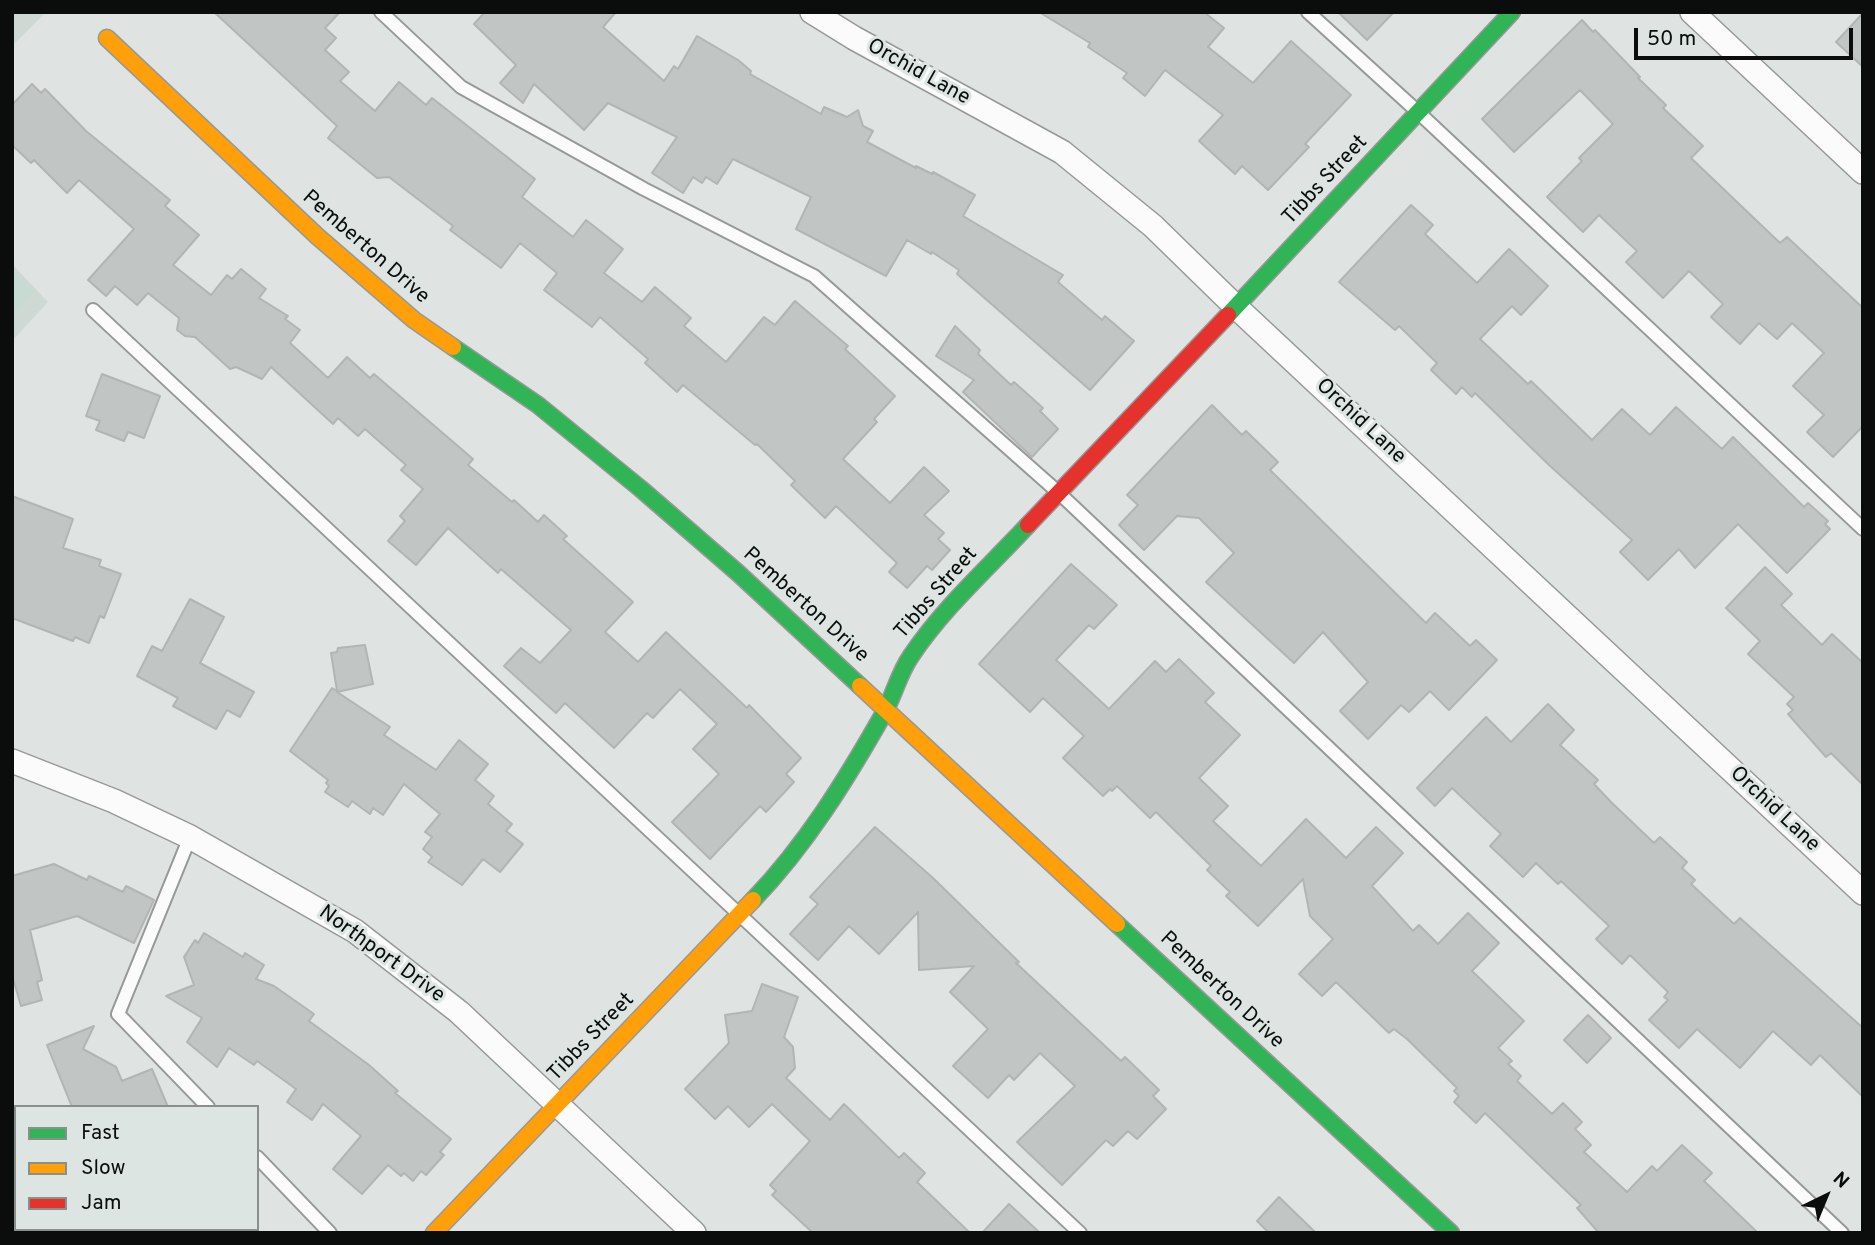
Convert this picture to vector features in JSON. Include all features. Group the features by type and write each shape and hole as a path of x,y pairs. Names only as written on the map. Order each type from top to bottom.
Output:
{"street":[{"name":"Orchid Lane","path":"812,12 854,38 1062,152 1153,226 1236,307 1863,892"},
{"name":"Tibbs Street","path":"434,1233 782,870 835,797 887,710 910,657 945,613 1511,12"},
{"path":"1692,12 1863,172"},
{"name":"Pemberton Drive","path":"107,38 317,236 414,320 538,405 738,573 1451,1233"},
{"name":"Northport Drive","path":"12,761 114,801 190,837 355,931 459,1012 694,1233"}],"lane":[{"path":"381,12 461,87 644,189 814,276 1059,493 1842,1233"},
{"path":"1308,12 1863,529"},
{"path":"93,310 1080,1233"},
{"path":"190,837 118,1013 206,1105"},
{"path":"259,1159 330,1233"}],"shaded area":[{"path":"12,12 46,12 12,46"},
{"path":"12,264 48,302 12,341"}],"green space":[{"path":"12,270 35,292 12,317"}],"building":[{"path":"214,12 340,12 325,28 336,38 325,50 349,72 340,81 375,111 399,82 426,105 432,98 535,179 522,197 573,237 586,220 623,249 604,273 642,302 655,287 691,318 684,326 726,362 764,317 775,325 795,301 848,346 845,349 895,396 874,419 877,422 843,459 890,503 924,467 949,491 924,515 944,533 938,539 950,550 932,570 927,566 907,588 889,572 897,563 836,506 825,518 791,485 795,481 757,444 683,385 677,392 645,363 648,359 600,317 592,327 544,290 557,273 520,243 501,268 450,230 453,226 389,177 377,178 328,138 337,126"},
{"path":"485,12 616,12 603,27 664,81 674,66 678,69 697,36 738,60 751,71 750,74 821,114 824,107 847,117 858,110 863,126 873,131 867,142 916,168 932,174 933,172 975,195 963,216 1063,275 1058,282 1102,320 1105,316 1134,341 1090,390 957,274 959,270 932,252 931,254 907,240 886,276 796,229 811,197 733,159 717,184 706,177 702,183 693,177 683,193 652,173 677,137 608,103 584,130 534,84 523,103 500,83 516,65 474,24"},
{"path":"1039,12 1204,12 1224,28 1208,47 1253,83 1291,41 1351,95 1305,144 1309,147 1268,190 1242,166 1235,174 1199,141 1223,115 1165,70 1145,96 1123,78 1127,73 1088,47 1090,43"},
{"path":"1338,12 1394,12 1367,40"},
{"path":"1863,13 1863,67 1836,42"},
{"path":"1582,20 1593,32 1595,30 1666,105 1663,108 1703,146 1691,158 1780,243 1787,237 1863,308 1863,426 1833,457 1807,432 1824,415 1793,386 1824,353 1792,323 1777,339 1759,323 1740,344 1711,317 1723,304 1689,271 1663,298 1626,262 1637,251 1599,215 1583,232 1547,197 1582,161 1579,158 1613,124 1580,90 1514,152 1482,119"},
{"path":"32,84 41,93 45,89 86,131 170,200 165,206 199,235 173,265 211,295 227,275 232,279 241,269 266,289 259,298 288,316 285,319 300,330 290,343 328,378 347,357 370,378 374,374 473,459 468,465 512,502 514,500 538,522 544,515 567,536 563,539 633,602 605,632 638,662 666,632 747,708 749,705 801,758 786,774 794,782 766,812 760,806 710,859 672,822 719,774 693,749 717,724 680,689 653,718 647,713 614,748 565,703 556,713 504,666 521,648 540,663 571,630 501,569 498,573 448,528 416,565 388,541 405,521 400,516 423,489 401,470 406,465 365,429 358,436 338,418 333,424 271,367 262,379 236,367 230,369 195,337 185,336 177,330 179,318 148,293 137,305 115,286 106,296 88,280 134,229 79,180 67,193 34,160 31,163 12,145 12,105"},
{"path":"1411,205 1433,225 1425,234 1477,283 1509,249 1548,286 1521,315 1512,306 1480,339 1528,384 1531,381 1592,440 1622,409 1650,435 1676,407 1722,449 1733,437 1804,507 1808,503 1828,521 1825,524 1830,529 1787,573 1738,524 1695,568 1679,549 1648,580 1620,552 1632,540 1475,393 1472,397 1462,387 1456,394 1431,370 1437,363 1399,326 1395,330 1339,282"},
{"path":"955,326 980,350 978,354 1011,385 1014,382 1043,408 1040,411 1058,429 1032,457 963,392 974,380 936,356"},
{"path":"102,374 160,396 144,438 128,432 124,441 96,430 100,421 86,416"},
{"path":"1212,405 1242,435 1246,431 1278,462 1270,470 1426,623 1435,613 1470,646 1476,640 1497,660 1449,710 1430,691 1409,712 1401,705 1368,739 1340,711 1368,682 1323,632 1294,663 1206,582 1234,553 1199,518 1177,516 1144,550 1119,525 1138,505 1127,495"},
{"path":"12,496 73,519 63,548 101,560 99,566 121,574 104,618 100,616 89,643 75,637 73,641 12,618"},
{"path":"1071,564 1117,605 1094,629 1089,625 1056,660 1109,709 1155,661 1166,672 1179,659 1214,693 1205,702 1240,735 1199,778 1228,806 1213,821 1261,866 1306,819 1346,858 1376,827 1403,853 1372,886 1413,931 1419,925 1438,944 1468,913 1499,943 1472,971 1524,1021 1498,1048 1512,1061 1508,1064 1521,1076 1517,1081 1552,1114 1563,1103 1582,1122 1575,1129 1591,1145 1584,1152 1627,1192 1652,1166 1657,1171 1682,1145 1712,1173 1704,1181 1758,1233 1599,1233 1577,1208 1581,1205 1485,1113 1476,1123 1454,1102 1459,1096 1454,1091 1457,1088 1407,1039 1394,1029 1389,1033 1336,982 1322,996 1299,974 1333,939 1310,916 1303,879 1258,926 1226,896 1230,892 1207,870 1211,866 1156,812 1150,818 1117,786 1103,796 1063,758 1084,736 1043,698 1030,712 979,664"},
{"path":"1765,567 1792,594 1781,605 1822,645 1832,634 1863,663 1863,785 1831,753 1826,757 1788,714 1793,710 1787,704 1794,697 1748,654 1760,641 1726,608"},
{"path":"190,599 224,617 200,663 254,692 240,717 227,710 216,729 173,706 178,698 137,676 152,646 162,651"},
{"path":"365,645 373,684 337,692 390,727 384,735 436,770 459,740 488,764 475,780 494,796 488,804 512,824 506,831 523,844 500,872 483,859 462,885 428,862 432,857 423,849 432,837 425,832 440,814 404,784 383,815 373,808 370,814 352,801 348,807 325,792 329,786 326,783 328,780 290,751 332,688 337,691 331,653 337,652 338,648"},
{"path":"1548,704 1574,730 1560,745 1598,780 1594,784 1611,802 1654,843 1660,837 1687,862 1682,868 1695,880 1691,884 1734,924 1740,918 1863,1028 1863,1097 1820,1055 1811,1065 1773,1031 1740,1068 1697,1029 1679,1048 1649,1020 1668,1000 1664,997 1668,992 1630,955 1622,964 1596,939 1609,926 1561,881 1558,884 1536,863 1523,877 1490,846 1501,834 1452,788 1435,806 1417,788 1486,717 1511,742"},
{"path":"875,827 933,878 1019,962 1016,963 1121,1061 1125,1057 1159,1090 1153,1096 1166,1109 1137,1139 1128,1131 1113,1146 1106,1140 1062,1185 1017,1142 1075,1086 1040,1053 1014,1080 1009,1075 988,1098 953,1066 988,1029 950,992 974,966 919,970 918,912 879,954 849,926 818,960 790,934 818,904 810,897"},
{"path":"54,864 87,880 89,876 123,892 126,886 154,900 134,943 77,916 30,930 42,980 37,982 42,1000 21,1006 12,975 12,876"},
{"path":"204,933 243,957 245,953 264,965 256,979 274,986 314,1014 309,1021 369,1065 398,1091 395,1093 451,1139 440,1152 444,1155 426,1175 421,1171 413,1181 404,1173 401,1176 388,1165 362,1194 333,1169 361,1136 323,1104 312,1120 287,1102 296,1089 257,1061 254,1065 229,1048 217,1067 187,1042 202,1018 166,996 194,985 184,957 195,940 198,943"},
{"path":"762,984 798,997 784,1037 793,1047 795,1068 786,1078 830,1120 844,1104 899,1158 904,1153 925,1173 917,1182 970,1233 813,1233 772,1195 776,1191 770,1185 810,1141 772,1104 749,1127 728,1106 715,1119 685,1089 729,1043 725,1015 752,1011"},
{"path":"1588,1015 1611,1038 1587,1063 1564,1040"},
{"path":"94,1026 83,1049 116,1067 122,1081 152,1069 167,1105 71,1105 47,1045"},
{"path":"1279,1197 1316,1233 1269,1233 1257,1221"},
{"path":"1009,1204 1040,1233 982,1233"}],"traffic: fast":[{"path":"1228,315 1512,12"},
{"path":"453,347 538,405 641,489 738,573 860,686"},
{"path":"753,900 808,834 840,787 884,713 907,663 924,638 1028,525"},
{"path":"1117,924 1451,1233"}],"traffic: slow":[{"path":"107,38 317,236 414,320 453,347"},
{"path":"860,686 1117,924"},
{"path":"434,1233 753,900"}],"traffic: jam":[{"path":"1028,525 1228,315"}]}
